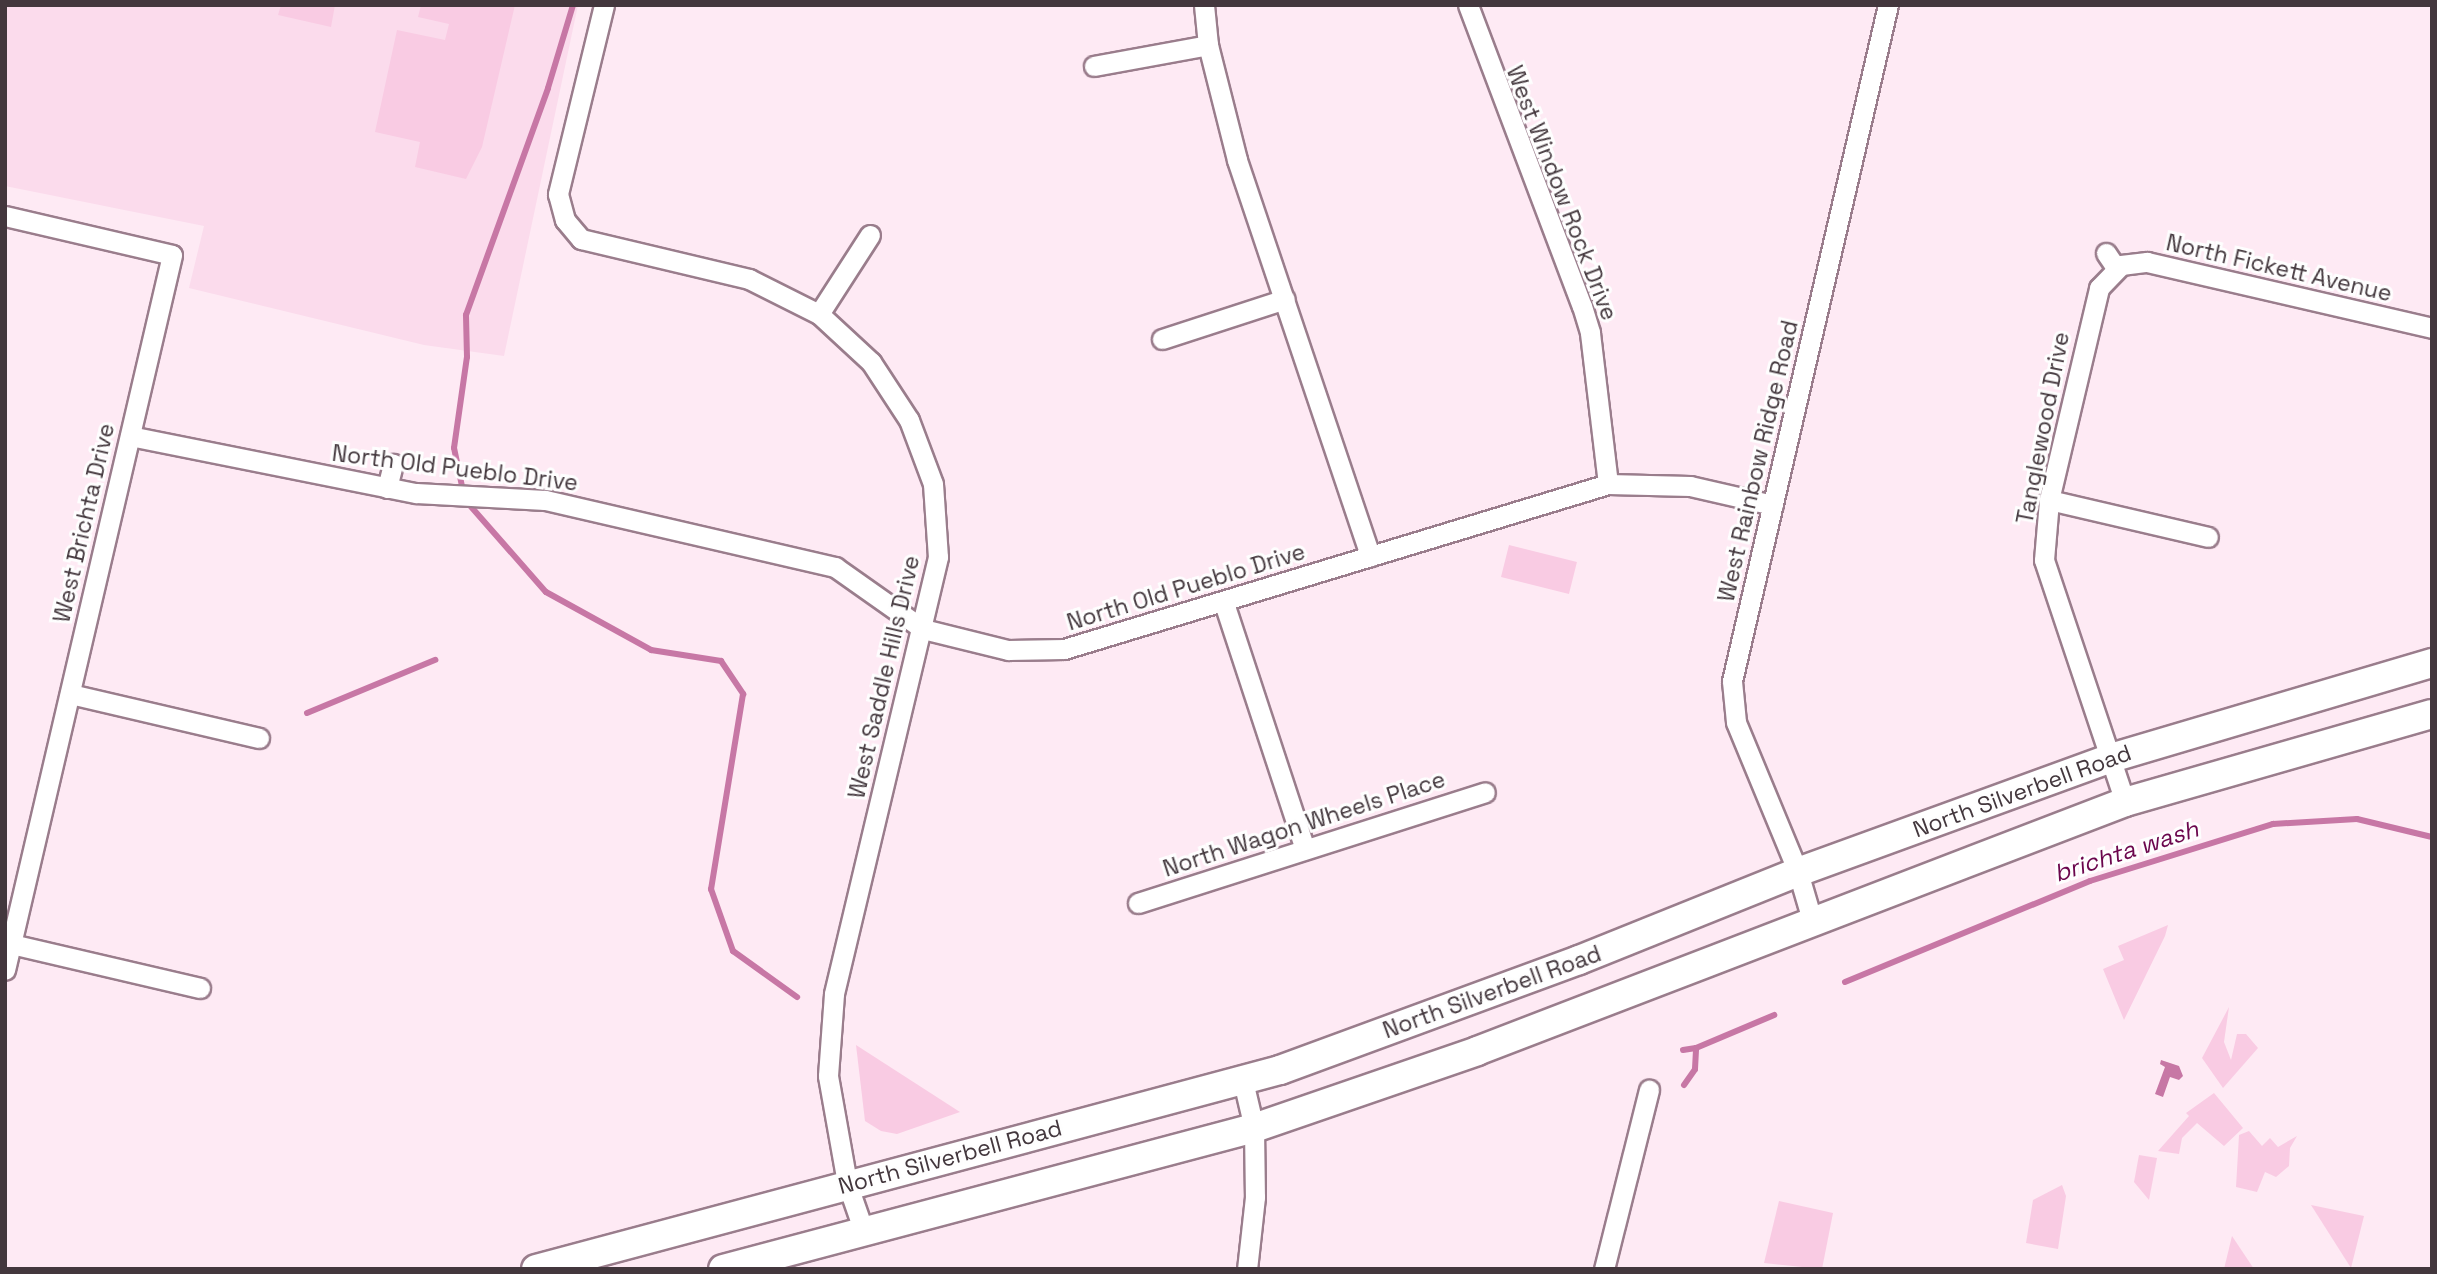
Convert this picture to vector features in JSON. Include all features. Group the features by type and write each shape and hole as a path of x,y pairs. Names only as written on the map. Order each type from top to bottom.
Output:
{"main road":[{"name":"North Silverbell Road","path":"536,1269 592,1261 847,1183 1243,1081 1566,965 1798,872 2110,758 2432,663"},
{"name":"North Silverbell Road","path":"723,1269 863,1229 1254,1128 1476,1051 2125,802 2432,714"}],"street":[{"name":"West Saddle Hills Drive","path":"604,5 558,194 565,220 582,239 749,279 819,314 871,362 909,421 933,484 938,557 834,994 828,1076 847,1183 863,1229"},
{"path":"1204,5 1208,45 1237,160 1370,556"},
{"name":"West Window Rock Drive","path":"1468,5 1590,333 1608,484"},
{"name":"West Rainbow Ridge Road","path":"1812,920 1798,872 1736,722 1732,681 1888,5"},
{"path":"1094,66 1208,45"},
{"name":"West Brichta Drive","path":"5,216 172,255 5,970"},
{"path":"819,314 870,234"},
{"name":"North Fickett Avenue","path":"2111,261 2147,262 2432,328"},
{"name":"Tanglewood Drive","path":"2111,261 2095,298 2049,500 2044,560 2125,802"},
{"path":"1162,339 1285,299"},
{"name":"North Old Pueblo Drive","path":"130,436 387,488 545,500 835,568 923,629 1009,650 1064,649 1224,603 1608,484 1690,486 1773,505"},
{"path":"387,488 393,464"},
{"path":"2049,500 2208,537"},
{"path":"1224,603 1305,849"},
{"path":"70,694 259,738"},
{"name":"North Wagon Wheels Place","path":"1138,903 1485,792"},
{"path":"11,944 200,988"},
{"path":"1243,1081 1254,1128 1255,1197 1247,1269"},
{"path":"1604,1269 1649,1090"}],"shaded area":[{"path":"5,5 578,5 504,356 424,345 189,288 204,226 5,186"},
{"path":"281,5 335,5 331,27 278,15"},
{"path":"421,5 515,5 482,147 466,179 415,167 420,142 375,132 397,30 445,40 449,24 418,17"},
{"path":"1509,545 1577,562 1569,594 1501,577"},
{"path":"2168,925 2124,1020 2103,969 2124,960 2118,946"},
{"path":"2229,1007 2224,1042 2231,1060 2237,1034 2246,1034 2258,1048 2223,1088 2202,1058"},
{"path":"856,1045 960,1112 897,1134 881,1131 865,1121"},
{"path":"2161,1060 2179,1066 2183,1076 2179,1080 2170,1077 2163,1097 2155,1094 2165,1067 2160,1064"},
{"path":"2214,1093 2243,1128 2224,1146 2197,1123 2182,1138 2179,1154 2158,1151 2189,1116 2186,1113"},
{"path":"2249,1131 2262,1146 2270,1138 2278,1147 2297,1136 2290,1148 2289,1166 2276,1177 2265,1172 2257,1192 2236,1187 2239,1135"},
{"path":"2139,1155 2157,1158 2149,1200 2134,1182"},
{"path":"2062,1185 2066,1196 2058,1249 2026,1243 2033,1200"},
{"path":"1779,1201 1833,1213 1822,1269 1764,1263"},
{"path":"2311,1205 2364,1216 2351,1268"},
{"path":"2232,1236 2254,1269 2224,1269"}],"waterway":[{"path":"463,491 454,448 467,357 466,315 548,88 573,5"},
{"path":"466,501 546,592 651,650 721,661 743,694 711,889 733,951 797,997"},
{"path":"307,713 435,660"},
{"name":"brichta wash","path":"1845,982 2090,881 2273,824 2357,819 2432,837"},
{"name":"brichta wash","path":"1683,1050 1696,1048 1774,1015"},
{"path":"1684,1085 1695,1069 1696,1048"}]}
